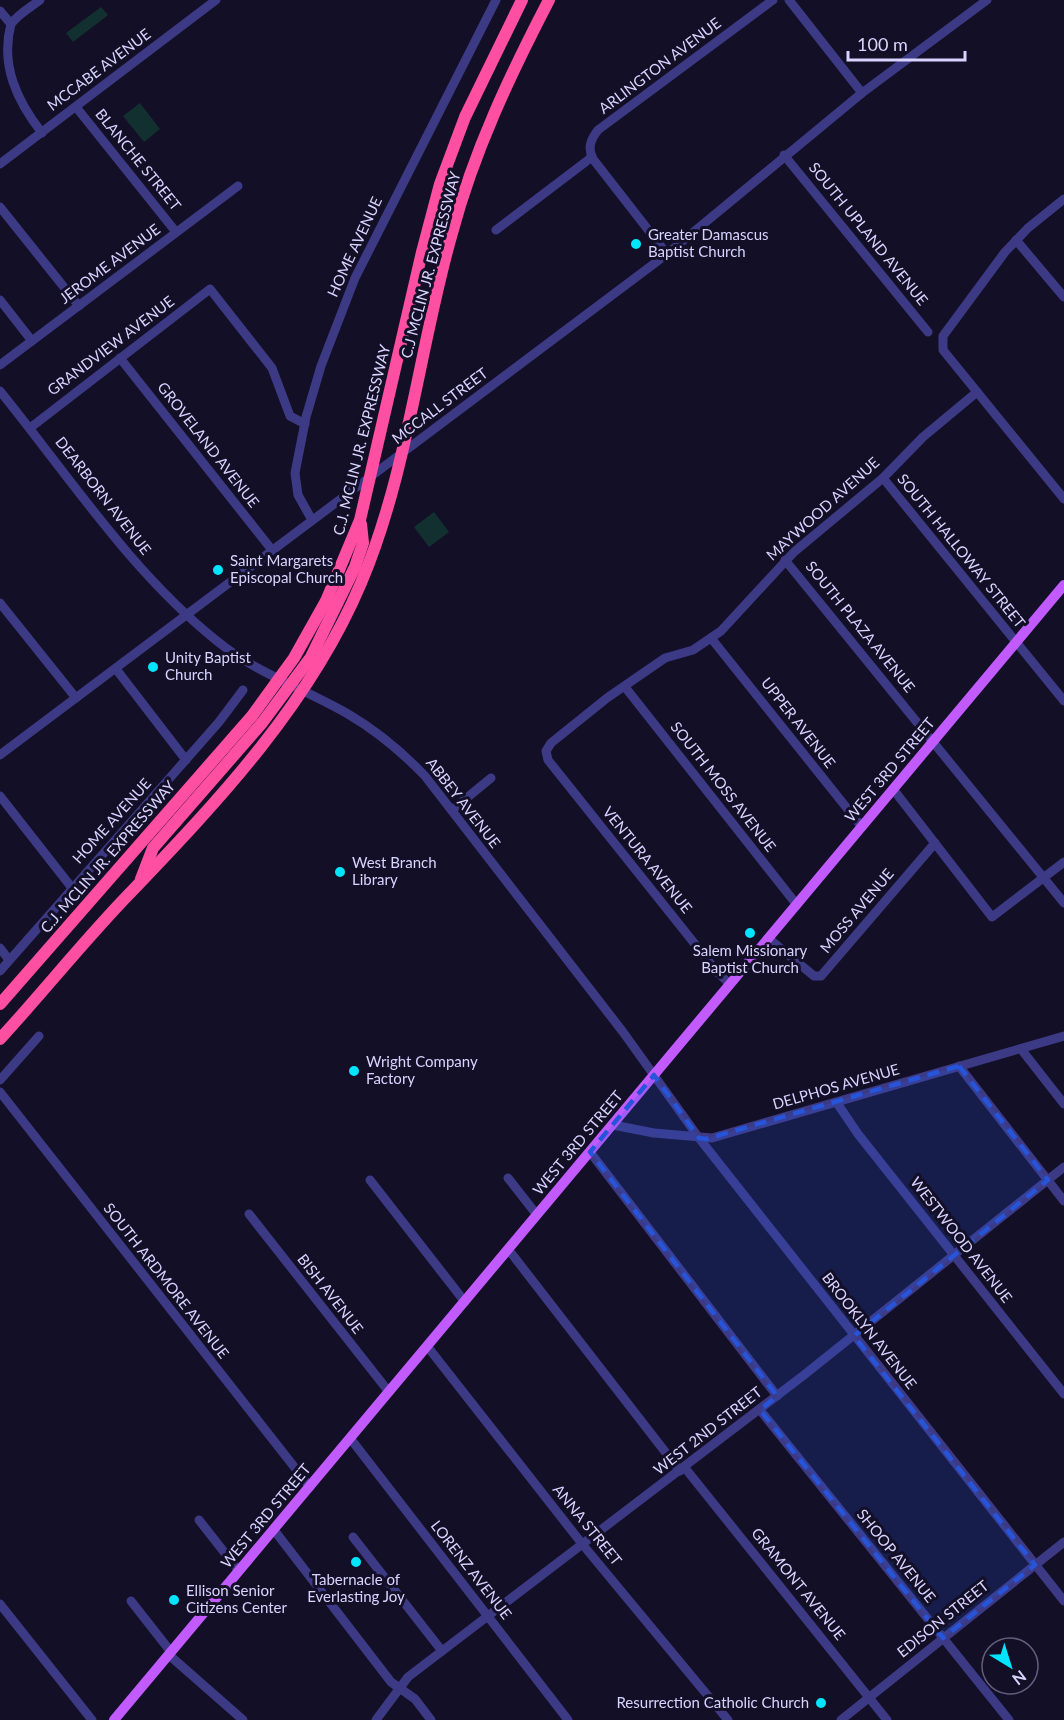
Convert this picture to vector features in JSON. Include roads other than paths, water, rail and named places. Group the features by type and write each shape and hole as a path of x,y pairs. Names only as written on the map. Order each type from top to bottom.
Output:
{"highway":[{"name":"C.J. MCLIN JR. EXPRESSWAY","path":"0,1004 252,716 285,682 329,624 356,567 363,543 360,520 440,184 465,117 522,0"},
{"name":"C.J MCLIN JR. EXPRESSWAY","path":"304,691 333,642 377,543 451,234 474,162 502,94 549,0"},
{"path":"139,884 153,848 262,723 285,682"},
{"path":"0,1039 262,745 304,691"}],"main road":[{"name":"WEST 3RD STREET","path":"114,1720 1064,585"}],"street":[{"path":"40,0 11,24 0,56 5,82 42,133"},
{"name":"MCCABE AVENUE","path":"0,165 216,0"},
{"name":"HOME AVENUE","path":"312,520 298,495 295,473 305,424 321,366 355,278 496,0"},
{"name":"ARLINGTON AVENUE","path":"592,156 591,144 598,130 773,0"},
{"path":"789,0 862,93"},
{"name":"MCCALL STREET","path":"0,755 667,254 784,155 862,93 987,0"},
{"path":"0,11 11,24"},
{"name":"BLANCHE STREET","path":"76,107 176,232"},
{"name":"SOUTH UPLAND AVENUE","path":"784,155 928,332"},
{"path":"496,230 592,156 667,254"},
{"name":"JEROME AVENUE","path":"0,365 238,186"},
{"path":"1064,199 1016,240 943,336 941,343 943,350 1064,499"},
{"path":"0,207 79,306"},
{"path":"1016,240 1064,297"},
{"name":"GRANDVIEW AVENUE","path":"30,428 210,289 272,368 290,416 305,424"},
{"path":"0,300 32,341"},
{"name":"GROVELAND AVENUE","path":"120,358 273,550"},
{"name":"DEARBORN AVENUE","path":"0,391 144,572 187,616"},
{"name":"MAYWOOD AVENUE","path":"546,751 551,743 597,705 665,658 686,654 734,620 785,560 883,478 924,437 977,392"},
{"name":"SOUTH HALLOWAY STREET","path":"883,478 1064,701"},
{"name":"SOUTH PLAZA AVENUE","path":"785,560 1064,903"},
{"path":"1,607 76,698"},
{"name":"ABBEY AVENUE","path":"187,616 235,654 348,714 392,744 425,777 452,810 654,1075"},
{"name":"UPPER AVENUE","path":"711,638 862,827"},
{"path":"116,669 186,760"},
{"name":"SOUTH MOSS AVENUE","path":"625,687 797,905"},
{"name":"HOME AVENUE","path":"0,971 186,760 243,690"},
{"name":"VENTURA AVENUE","path":"546,751 548,760 718,973 730,984"},
{"path":"452,810 491,778"},
{"path":"893,789 992,917 1064,862"},
{"path":"0,796 72,888"},
{"name":"MOSS AVENUE","path":"768,938 814,976 821,976 935,843"},
{"path":"0,948 9,960"},
{"path":"0,1080 39,1036"},
{"name":"DELPHOS AVENUE","path":"613,1125 654,1133 712,1138 1064,1036"},
{"path":"1021,1049 1064,1104"},
{"path":"959,1066 1064,1201"},
{"name":"BROOKLYN AVENUE","path":"654,1075 699,1138 1064,1601"},
{"name":"SOUTH ARDMORE AVENUE","path":"0,1092 310,1487"},
{"name":"WESTWOOD AVENUE","path":"837,1103 954,1256 1064,1394"},
{"path":"590,1152 777,1396"},
{"name":"WEST 2ND STREET","path":"376,1720 408,1677 760,1410 1064,1167"},
{"path":"508,1178 537,1215"},
{"path":"370,1180 465,1302"},
{"name":"BISH AVENUE","path":"249,1214 389,1392"},
{"name":"GRAMONT AVENUE","path":"508,1249 887,1720"},
{"name":"ANNA STREET","path":"427,1346 583,1545 728,1720"},
{"name":"SHOOP AVENUE","path":"760,1410 1009,1720"},
{"name":"LORENZ AVENUE","path":"350,1438 568,1720"},
{"path":"199,1520 239,1571"},
{"path":"274,1530 391,1682 415,1699 430,1720"},
{"path":"353,1537 442,1651"},
{"name":"EDISON STREET","path":"841,1720 1064,1542"},
{"path":"131,1601 170,1654 243,1720"},
{"path":"0,1604 92,1720"}],"place":[{"name":"Greater Damascus Baptist Church","path":"636,244"},
{"name":"Saint Margarets Episcopal Church","path":"218,570"},
{"name":"Unity Baptist Church","path":"153,667"},
{"name":"West Branch Library","path":"340,872"},
{"name":"Salem Missionary Baptist Church","path":"750,933"},
{"name":"Wright Company Factory","path":"354,1071"},
{"name":"Tabernacle of Everlasting Joy","path":"356,1562"},
{"name":"Ellison Senior Citizens Center","path":"174,1600"},
{"name":"Resurrection Catholic Church","path":"821,1703"}]}
